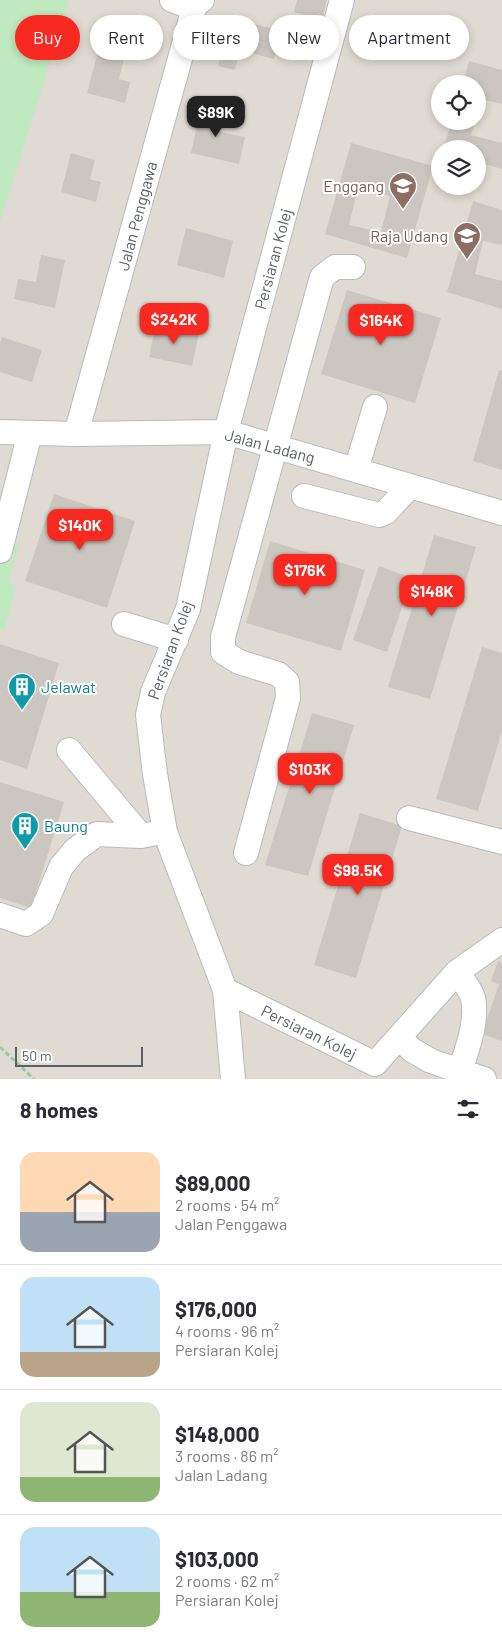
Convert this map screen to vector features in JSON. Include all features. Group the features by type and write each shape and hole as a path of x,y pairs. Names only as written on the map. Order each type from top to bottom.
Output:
{"street":[{"path":"172,0 198,4"},
{"name":"Persiaran Kolej","path":"342,0 226,432 188,609 153,692 148,715 155,774 165,832 225,990 377,1072 399,1037 457,972 502,940"},
{"name":"Jalan Penggawa","path":"76,434 198,4"},
{"path":"246,853 288,698 287,682 278,674 238,662 222,652 223,637 322,277 335,267 353,267"},
{"path":"356,470 375,407"},
{"name":"Jalan Ladang","path":"0,432 76,434 226,432 502,513"},
{"path":"0,551 30,433"},
{"path":"304,496 379,515 386,512 410,486"},
{"path":"124,624 176,640"},
{"path":"69,750 142,836"},
{"path":"410,818 502,842"},
{"path":"0,915 26,924 42,914 61,867 75,850 98,834 142,836 165,832"},
{"path":"457,972 473,997 474,1018 460,1071"},
{"path":"225,990 233,1079"},
{"path":"399,1037 412,1050 431,1062 484,1079"}],"path":[{"path":"0,1047 34,1079"}],"shaded area":[{"path":"0,0 502,0 502,1079 0,1079"}],"green space":[{"path":"0,0 69,0 64,15 15,15 15,60 50,60 0,222"},
{"path":"0,539 19,545 8,583 16,586 4,631 0,629"}],"building":[{"path":"297,0 327,0 323,15 306,15 294,12"},
{"path":"259,25 269,28 269,58 259,55"},
{"path":"96,60 124,60 119,79 130,82 125,103 87,93"},
{"path":"220,60 238,60 235,70 218,66"},
{"path":"469,61 502,70 502,104 486,100 486,75 465,75"},
{"path":"202,103 222,107 217,131 245,137 239,164 191,153"},
{"path":"449,130 472,130 471,135 502,143 502,169 486,164 486,140 446,140"},
{"name":"Enggang","path":"351,143 431,165 431,173 407,258 325,234","holes":["358,188 390,196 381,232 349,225"]},
{"path":"71,153 95,160 90,179 101,182 96,202 61,192"},
{"name":"Raja Udang","path":"473,201 502,210 502,245 483,241 475,274 502,281 502,309 447,292"},
{"path":"186,228 233,241 224,278 177,265"},
{"path":"41,255 65,260 55,308 14,299 18,279 36,282"},
{"path":"347,290 441,318 415,403 321,374"},
{"path":"156,324 199,333 192,366 149,357"},
{"path":"2,337 42,350 32,382 0,372 0,344"},
{"path":"499,370 502,371 502,470 473,461"},
{"path":"54,494 135,521 107,608 25,581"},
{"path":"434,535 476,547 430,699 388,687"},
{"path":"270,541 365,570 341,651 246,623"},
{"path":"379,566 412,578 387,652 353,640"},
{"name":"Jelawat","path":"0,644 59,663 27,769 0,760"},
{"path":"482,647 502,653 502,731 478,811 436,799"},
{"path":"312,713 354,725 308,876 265,865"},
{"name":"Baung","path":"0,782 64,802 31,908 0,898"},
{"path":"360,813 402,826 356,978 314,965"},
{"path":"498,961 502,963 502,1041 482,1034 499,984 491,981"}],"place":[{"name":"Enggang","path":"403,210"},
{"name":"Raja Udang","path":"467,260"},
{"name":"Jelawat","path":"22,711"},
{"name":"Baung","path":"25,850"}]}
